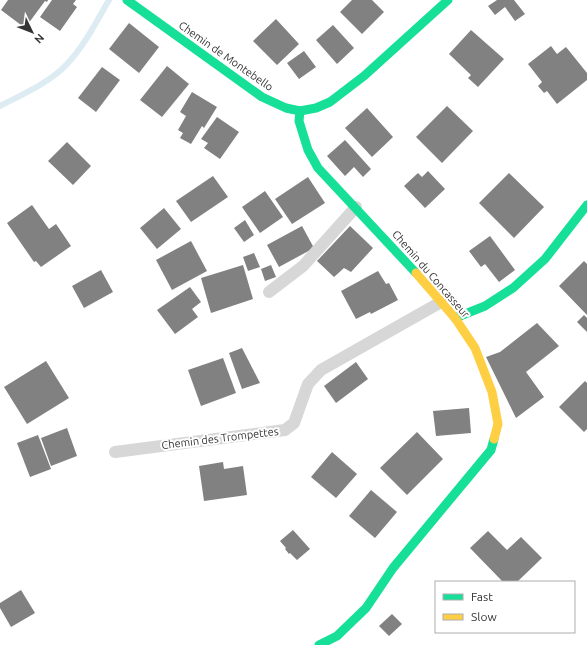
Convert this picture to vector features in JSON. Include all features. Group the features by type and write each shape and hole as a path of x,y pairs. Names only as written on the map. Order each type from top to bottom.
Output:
{"street":[{"name":"Chemin de Montebello","path":"128,0 262,97 286,108 300,111 316,108 330,102 364,76 448,0"},
{"name":"Chemin du Concasseur","path":"300,111 299,121 308,150 318,168 409,265 455,318 475,348 492,392 498,424 491,450 392,568 366,608 337,636 318,645"},
{"path":"455,318 485,306 513,288 545,259 587,205"}],"lane":[{"path":"269,292 303,266 356,207"},
{"name":"Chemin des Trompettes","path":"115,452 285,430 294,423 308,384 321,370 441,302"}],"building":[{"path":"8,0 48,0 47,2 45,1 25,28 1,10"},
{"path":"52,0 76,0 73,4 77,7 60,31 40,17"},
{"path":"352,0 372,0 384,12 362,34 340,12"},
{"path":"497,0 514,0 525,14 515,21 505,7 495,15 488,6"},
{"path":"276,19 299,44 277,65 253,41"},
{"path":"129,23 159,47 139,73 109,49"},
{"path":"333,25 354,48 337,64 316,40"},
{"path":"471,30 504,59 478,87 468,78 471,75 449,54"},
{"path":"551,46 557,54 566,47 587,73 587,80 557,104 547,91 544,93 538,86 542,82 528,64"},
{"path":"304,51 316,67 299,79 287,63"},
{"path":"167,66 189,84 162,117 140,100"},
{"path":"102,67 120,80 96,112 78,98"},
{"path":"192,92 217,107 204,128 202,126 191,144 180,138 183,133 178,130 186,116 180,112"},
{"path":"447,106 473,131 442,163 416,137"},
{"path":"367,108 393,137 372,157 345,128"},
{"path":"217,117 239,132 220,159 204,148 208,143 201,139"},
{"path":"345,140 371,169 363,177 354,167 345,176 327,156"},
{"path":"67,142 91,166 73,185 48,161"},
{"path":"428,171 445,189 425,208 404,186 418,173 422,177"},
{"path":"509,173 544,207 514,238 479,203"},
{"path":"213,176 228,197 191,222 176,201"},
{"path":"308,177 325,203 292,224 275,199"},
{"path":"265,191 283,217 260,233 242,207"},
{"path":"32,205 49,229 56,224 71,246 41,267 36,261 34,262 7,223"},
{"path":"164,208 181,229 157,249 140,228"},
{"path":"245,220 254,235 244,242 234,228"},
{"path":"302,226 314,248 279,267 267,245"},
{"path":"350,226 373,248 351,272 344,268 334,277 317,261"},
{"path":"490,236 515,270 499,282 485,264 481,267 469,251"},
{"path":"191,241 207,271 172,290 156,260"},
{"path":"254,253 260,267 248,271 243,257"},
{"path":"584,261 587,264 587,315 559,286"},
{"path":"243,265 253,299 211,313 201,278"},
{"path":"271,265 276,277 265,281 261,269"},
{"path":"101,270 113,292 84,308 72,286"},
{"path":"378,271 386,284 389,283 398,300 371,314 370,312 356,319 341,291"},
{"path":"190,287 201,302 192,309 198,317 175,334 157,310"},
{"path":"584,315 587,318 587,332 577,322"},
{"path":"537,323 559,346 526,372 544,397 516,418 486,357 500,352"},
{"path":"242,348 260,383 242,389 229,353"},
{"path":"223,358 236,393 201,406 188,370"},
{"path":"46,361 69,398 27,424 4,387"},
{"path":"356,362 368,379 336,403 324,386"},
{"path":"585,381 587,383 587,429 584,432 559,407"},
{"path":"469,408 471,433 436,436 433,411"},
{"path":"67,428 77,456 51,466 41,438"},
{"path":"417,432 443,459 407,495 380,468"},
{"path":"38,435 51,469 30,477 17,443"},
{"path":"332,452 357,474 336,498 311,477"},
{"path":"223,462 224,469 243,466 247,495 204,501 199,466"},
{"path":"371,490 397,512 375,538 349,516"},
{"path":"293,530 310,549 297,560 290,553 289,554 280,541"},
{"path":"488,531 507,550 521,537 542,558 518,581 502,581 470,548"},
{"path":"21,590 35,613 11,627 0,608 0,603"},
{"path":"392,614 402,624 389,636 379,626"}],"waterway":[{"path":"0,106 35,88 60,71 85,41 109,0"}],"traffic: fast":[{"path":"127,0 262,97 286,108 300,111 316,108 330,102 364,76 448,0"},
{"path":"300,111 299,121 308,150 318,168 416,273"},
{"path":"455,318 485,306 513,288 545,259 587,205"},
{"path":"319,645 337,636 366,608 393,568 491,450 494,439"}],"traffic: slow":[{"path":"416,273 455,318 475,348 492,392 498,424 494,439"}]}
